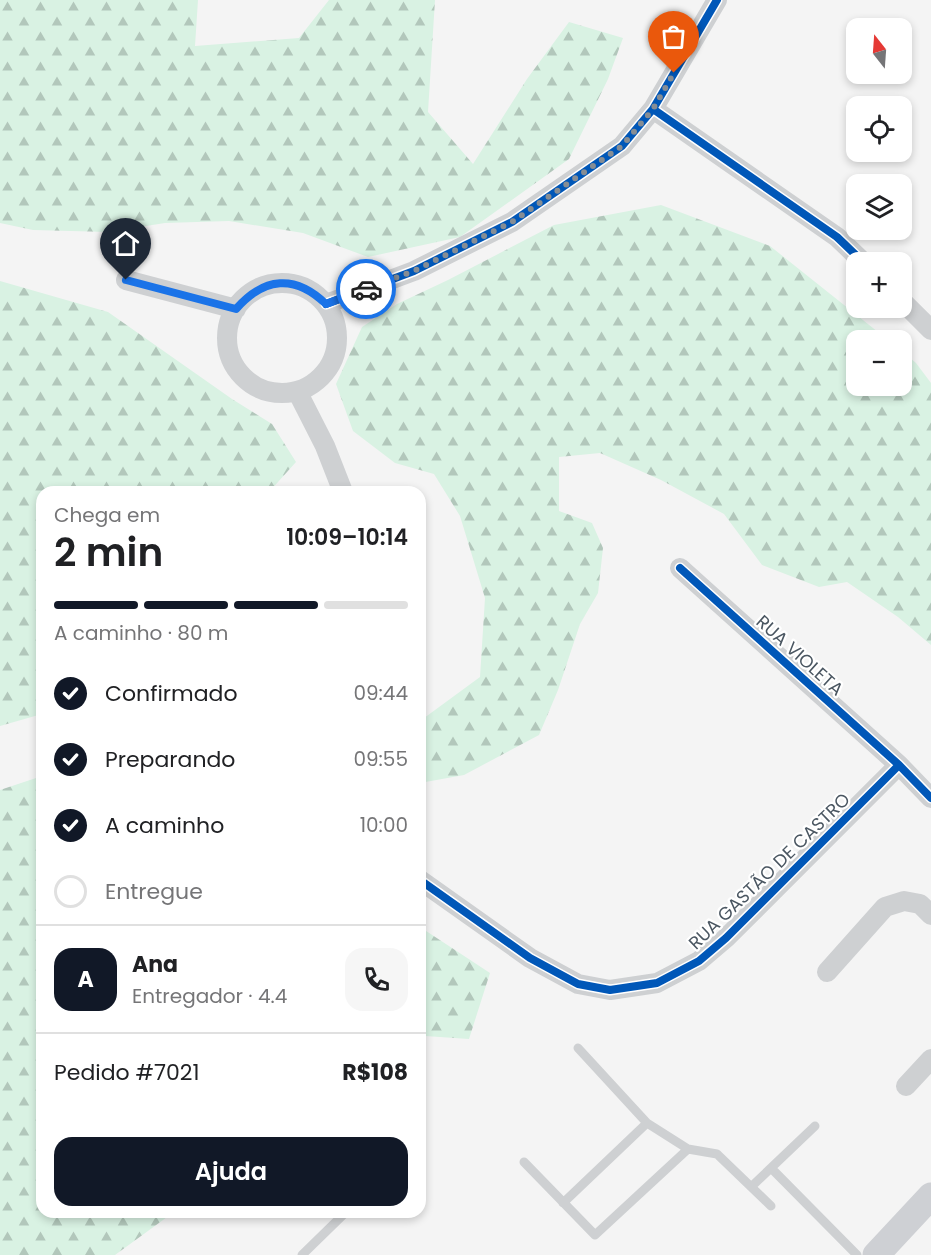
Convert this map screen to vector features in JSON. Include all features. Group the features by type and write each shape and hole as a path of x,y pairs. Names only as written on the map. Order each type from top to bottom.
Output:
{"street":[{"path":"326,304 414,271 512,222 622,146 653,109 717,0"},
{"path":"653,109 837,237 853,252"},
{"path":"126,280 236,309"},
{"path":"279,282 297,284 313,292 326,304 335,319 338,337 335,355 326,371 313,383 297,391 278,392 260,388 244,377 233,363 228,345 228,326 236,309 247,296 262,286 279,282"},
{"path":"912,311 931,330"},
{"path":"297,391 325,446 341,486"},
{"name":"RUA VIOLETA","path":"680,567 899,765"},
{"path":"899,765 931,798"},
{"name":"RUA GASTÃO DE CASTRO","path":"426,884 530,958 578,984 610,990 657,983 699,962 726,938 899,765"},
{"path":"827,972 885,907 904,901 920,904 931,915"},
{"path":"906,1086 931,1059"},
{"path":"876,1255 931,1196"}],"lane":[{"path":"578,1048 647,1123 688,1149 717,1154 771,1206"},
{"path":"563,1203 647,1123"},
{"path":"751,1187 815,1126"},
{"path":"524,1162 595,1235 688,1149"},
{"path":"771,1168 857,1255"},
{"path":"302,1255 340,1218"}],"green space":[{"path":"0,0 198,0 195,46 299,38 329,0 435,0 428,112 473,164 527,79 569,22 623,38 608,79 569,159 460,237 368,257 303,233 229,221 165,223 108,232 33,230 0,223"},
{"path":"661,205 770,246 846,307 846,318 860,318 875,330 846,330 846,396 912,396 912,360 931,383 931,645 898,617 847,582 819,587 762,565 724,514 661,480 600,453 559,457 559,511 592,523 603,548 598,593 580,624 558,690 539,735 464,775 426,782 426,717 480,677 485,598 460,516 434,474 395,463 353,431 336,384 362,327 397,304 554,225"},
{"path":"0,281 108,312 232,399 272,424 296,462 274,486 36,486 36,716 0,726"},
{"path":"36,778 36,1218 166,1218 115,1255 0,1255 0,790"},
{"path":"426,931 490,973 469,1039 426,1036"}],"cycle path":[{"path":"326,304 414,271 512,222 622,146 653,109 717,0"},
{"path":"653,109 837,237 853,252"},
{"path":"680,568 899,765"},
{"path":"426,884 530,958 578,984 610,990 657,983 699,961 726,938 899,765 931,798"}],"way so far":[{"path":"366,289 414,271 512,222 622,146 653,109 674,73"}],"route":[{"path":"126,280 236,309 247,296 262,286 279,282 297,284 313,292 326,304 366,289"}]}
